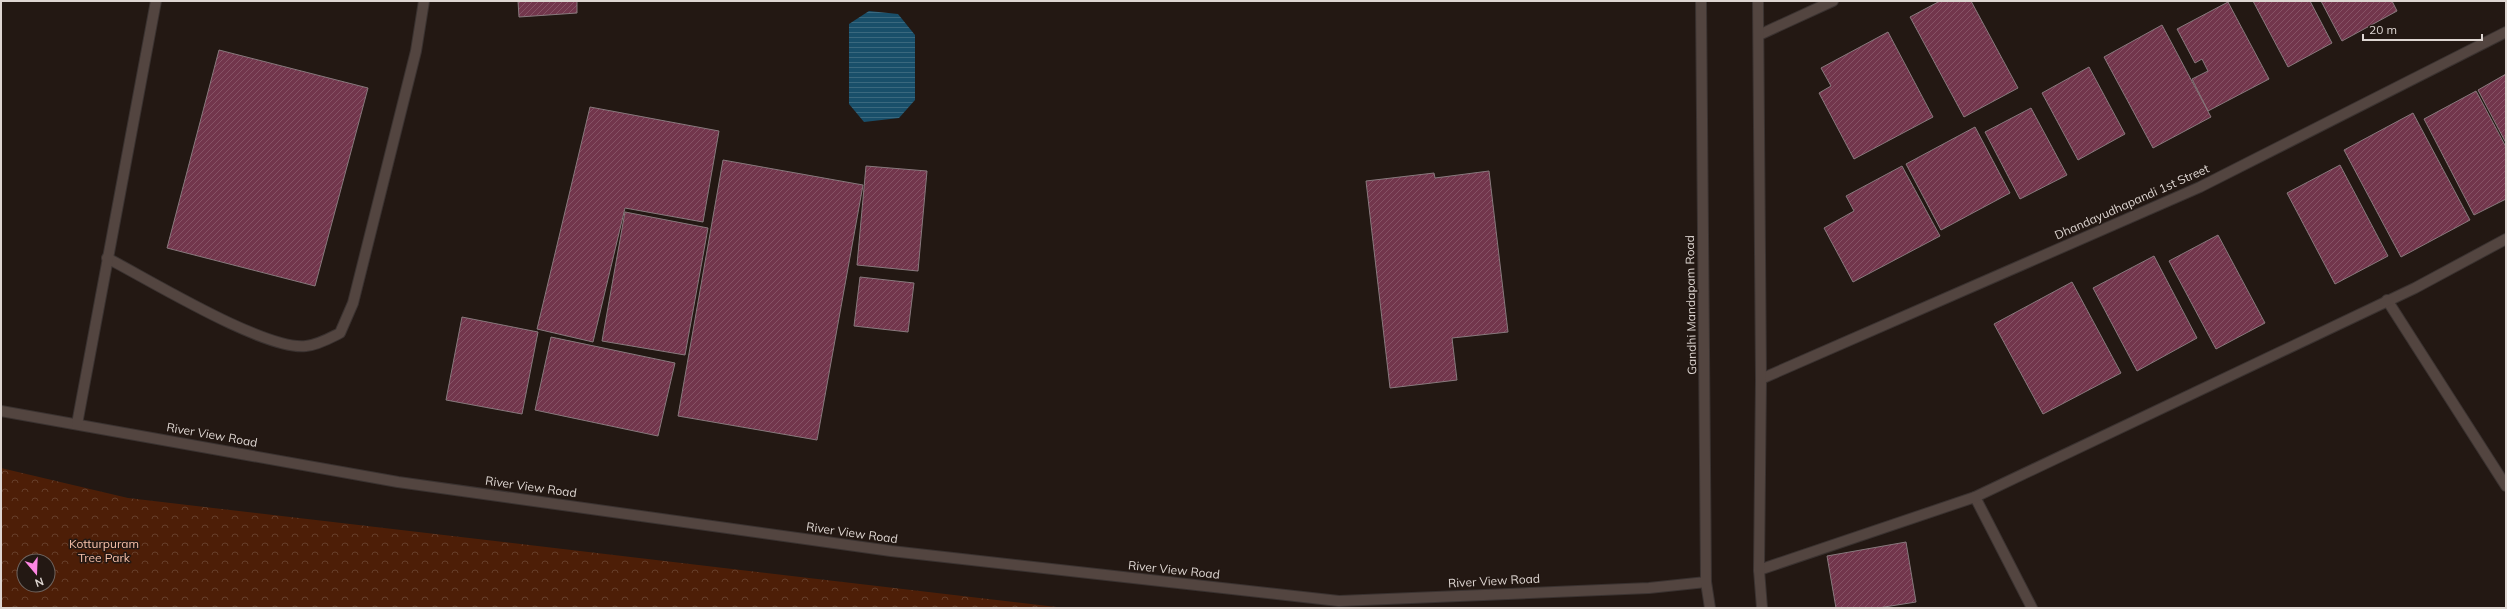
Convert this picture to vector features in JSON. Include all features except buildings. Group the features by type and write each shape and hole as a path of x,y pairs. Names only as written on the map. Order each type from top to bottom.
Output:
{"street":[{"path":"76,424 156,1"},
{"path":"107,258 235,326 290,346 307,346 340,333 352,303 414,59 424,1"},
{"name":"Gandhi Mandapam Road","path":"1701,1 1706,582 1710,608"},
{"path":"1758,1 1761,380 1759,570 1762,608"},
{"path":"1759,35 1833,1"},
{"name":"Dhandayudhapandi 1st Street","path":"1761,380 2200,187 2506,32"},
{"path":"1759,570 1975,497 2387,300 2506,239"},
{"path":"2387,300 2506,486"},
{"name":"River View Road","path":"1,411 398,482 891,551 1339,601 1649,588 1706,582"},
{"path":"1975,497 2032,608"}],"green space":[{"name":"Kotturpuram Tree Park","path":"1,468 128,498 1065,608 1,608"}],"water":[{"path":"869,11 898,14 915,35 915,100 899,118 864,122 849,104 849,24"}]}
